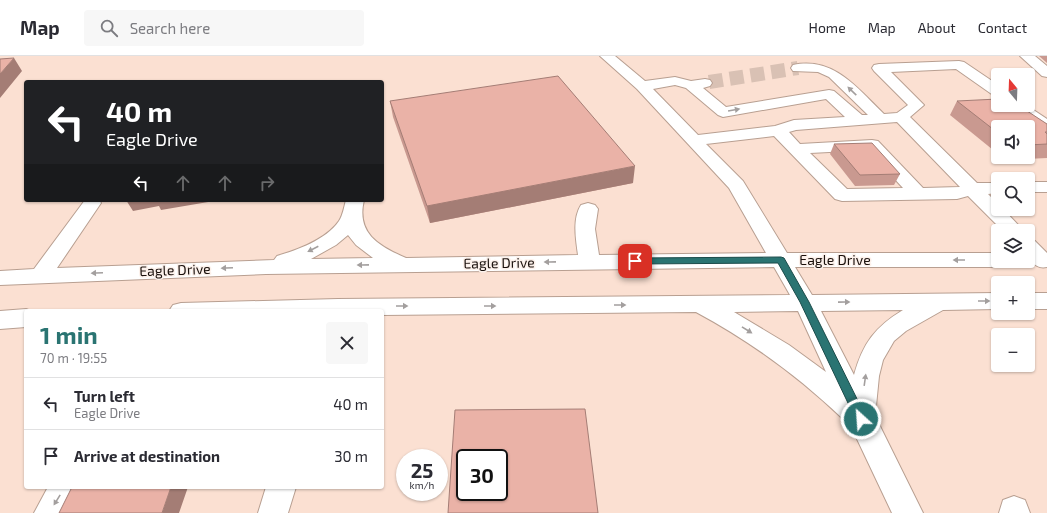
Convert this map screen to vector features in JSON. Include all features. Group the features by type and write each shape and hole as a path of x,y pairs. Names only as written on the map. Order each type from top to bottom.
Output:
{"street":[{"path":"607,56 642,86 737,185 804,302 908,513"},
{"path":"1027,56 1047,73"},
{"path":"694,140 778,131 794,125 901,117 917,105 879,68 959,65 991,87"},
{"path":"798,68 820,68 834,74 880,118"},
{"path":"642,86 675,81 691,85 709,82"},
{"path":"691,85 723,112 829,94 858,120"},
{"path":"1026,112 1047,126"},
{"path":"901,117 1007,224"},
{"path":"778,131 842,195 957,193 973,189 991,188"},
{"path":"797,149 872,146 918,194"},
{"path":"1035,187 1047,187"},
{"path":"41,275 92,203"},
{"path":"353,207 355,230 361,238 383,255 402,264"},
{"path":"266,266 287,260 321,245 342,230 353,207"},
{"path":"588,209 585,229 589,261"},
{"name":"Eagle Drive","path":"0,278 266,266 589,261 991,260"},
{"path":"861,419 867,367 874,348 894,326 914,313 941,301"},
{"path":"337,309 804,302 991,301"},
{"path":"700,304 724,316 787,356 823,383 861,419"},
{"path":"48,513 64,489"},
{"path":"273,513 280,489"}],"building":[{"path":"14,58 0,74 0,59"},
{"path":"558,76 635,166 427,206 390,101"},
{"path":"991,99 991,112 1029,112 1047,124 1047,132 1045,132 1047,134 1047,144 1035,145 1035,120 991,120 991,128 957,101"},
{"path":"872,143 900,174 860,175 834,144"},
{"path":"585,409 598,513 448,513 455,410"},
{"path":"71,489 170,489 162,513 59,513"}],"tunnel":[{"path":"709,82 798,68"}],"route":[{"path":"635,261 781,260 804,302 861,419"}]}
